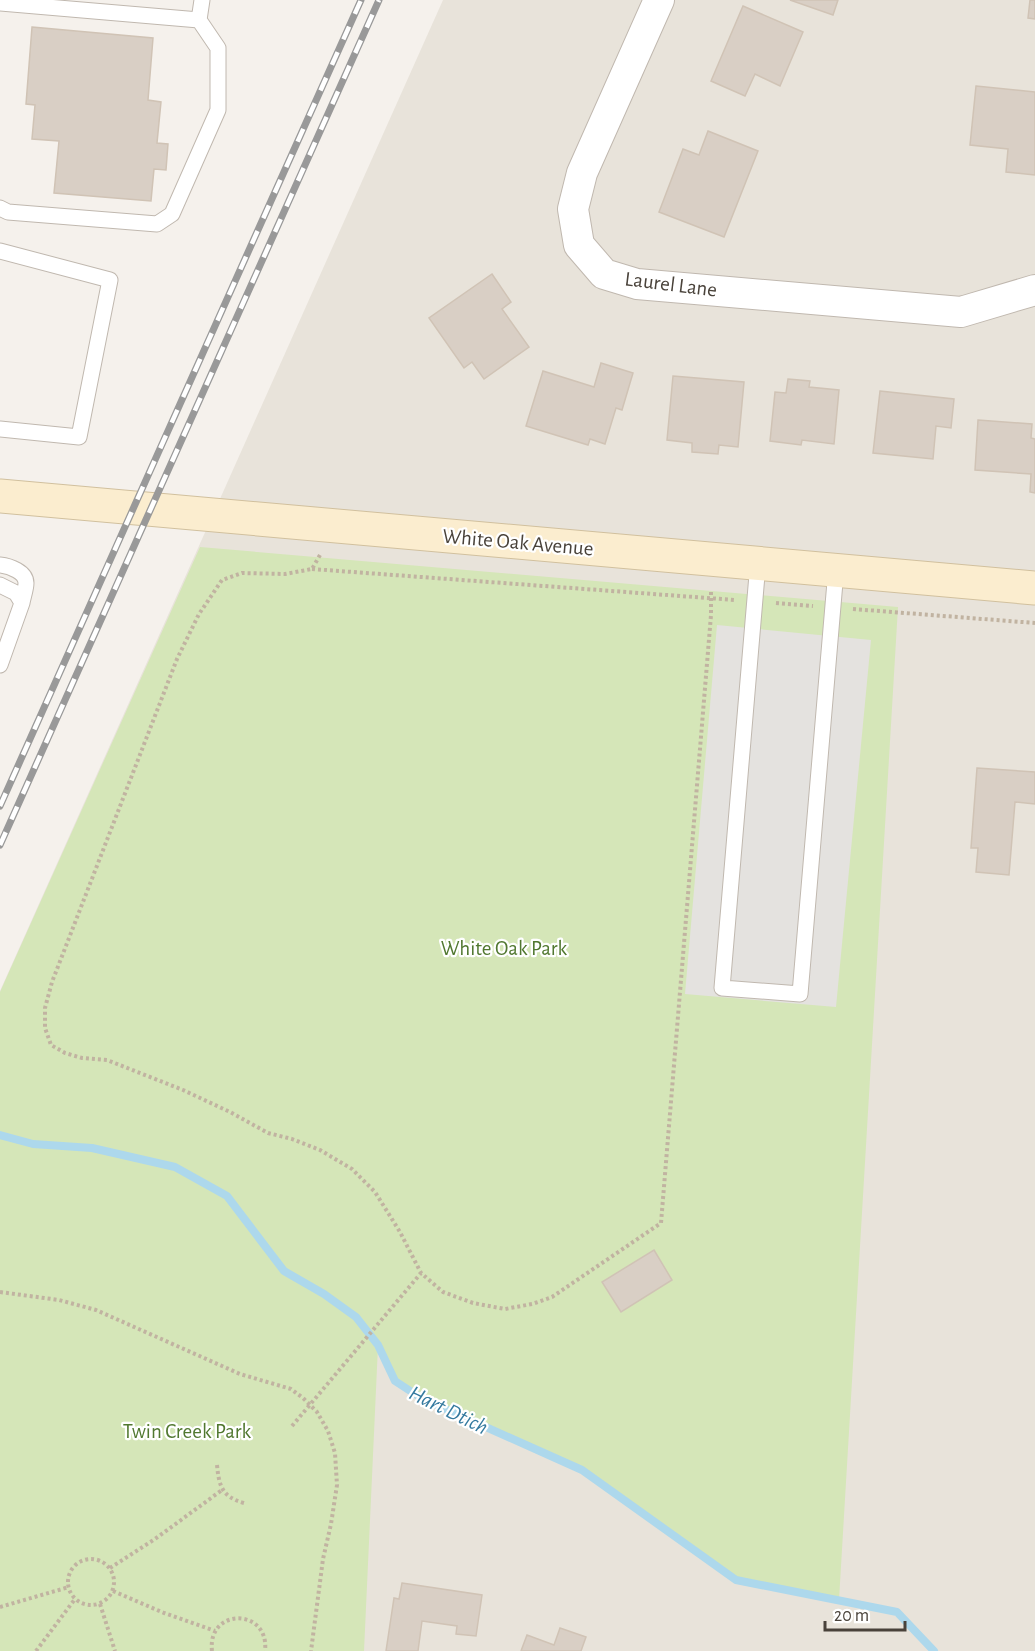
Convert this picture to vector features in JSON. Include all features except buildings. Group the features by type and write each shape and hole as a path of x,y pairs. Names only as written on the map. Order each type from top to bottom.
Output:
{"street":[{"name":"Laurel Lane","path":"659,0 582,172 573,209 579,245 604,274 637,284 960,312 1035,290"},
{"name":"White Oak Avenue","path":"0,496 1035,588"}],"lane":[{"path":"0,208 8,212 157,224 172,214 218,110 218,48 199,20 202,0"},
{"path":"0,3 199,20"},
{"path":"0,251 110,280 79,437 0,429"},
{"path":"758,563 722,988 800,994 836,570"},
{"path":"0,565 22,574 26,582 22,603 0,665"},
{"path":"0,585 16,593 22,603"}],"path":[{"path":"312,569 320,555 325,524"},
{"path":"710,559 711,598 710,627 660,1223 552,1297 532,1304 505,1309 474,1303 443,1292 421,1273 400,1232 375,1192 352,1169 320,1150 268,1133 183,1090 107,1060 82,1058 65,1053 51,1044 45,1028 45,1008 52,982 177,659 200,614 222,580 242,573 285,574 312,569 711,598 755,601 1035,623"},
{"path":"292,1426 421,1273"},
{"path":"0,1292 59,1300 96,1310 240,1374 291,1389 317,1412 328,1431 335,1453 337,1485 323,1559 310,1651"},
{"path":"217,1466 222,1490 228,1496 244,1503"},
{"path":"110,1568 155,1539 222,1490"},
{"path":"90,1559 105,1563 110,1568 115,1583 106,1601 100,1604 87,1605 75,1599 69,1587 68,1579 75,1565 90,1559"},
{"path":"0,1607 69,1587"},
{"path":"113,1591 164,1613 215,1631"},
{"path":"36,1651 75,1599"},
{"path":"100,1604 115,1651"},
{"path":"212,1651 215,1631 228,1620 237,1618 254,1623 260,1629 264,1636 264,1651"}],"shaded area":[{"path":"443,0 1035,0 1035,1651 0,1651 0,991"},
{"path":"717,625 871,640 836,1007 685,994"}],"green space":[{"name":"White Oak Park","path":"200,547 898,607 839,1600 736,1580 582,1470 421,1398 395,1381 378,1346 364,1651 0,1651 0,992"}],"waterway":[{"name":"Hart Dtich","path":"0,1135 33,1144 92,1148 175,1167 227,1196 284,1271 324,1294 356,1317 378,1345 395,1381 421,1398 582,1470 736,1580 897,1612 934,1651"}],"railway":[{"path":"0,806 361,0"},
{"path":"0,845 379,0"}],"park label":[{"name":"Twin Creek Park","path":"187,1431"}]}
